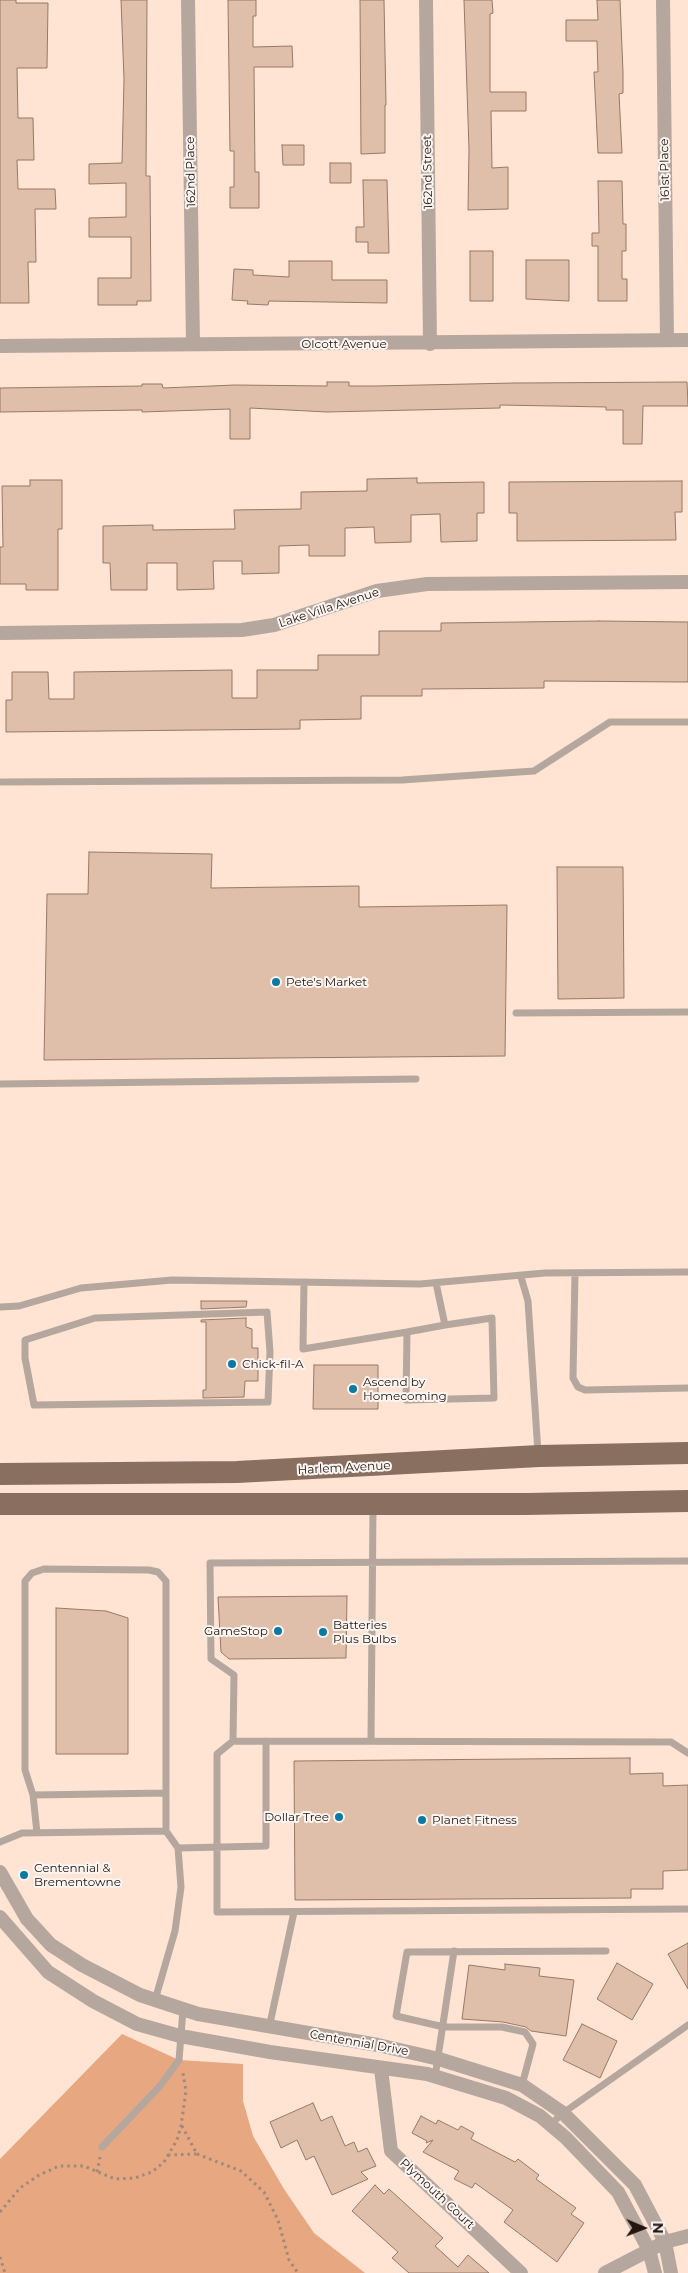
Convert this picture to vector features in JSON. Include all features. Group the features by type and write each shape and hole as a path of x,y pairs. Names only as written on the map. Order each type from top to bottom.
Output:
{"main road":[{"name":"Harlem Avenue","path":"0,1474 237,1472 454,1463 539,1456 688,1453"},
{"path":"0,1504 526,1504 688,1501"}],"street":[{"name":"162nd Place","path":"188,0 193,344"},
{"name":"162nd Street","path":"426,0 430,344"},
{"name":"161st Place","path":"663,0 667,340"},
{"name":"Olcott Avenue","path":"0,346 430,344 688,340"},
{"name":"Lake Villa Avenue","path":"0,632 242,630 274,625 376,591 427,584 688,582"},
{"name":"Centennial Drive","path":"0,1872 27,1919 51,1945 82,1965 140,1995 183,2010 269,2028 378,2046 439,2059 522,2085 563,2112 635,2185 665,2242 671,2273"},
{"name":"Centennial Drive","path":"0,1917 48,1972 93,2001 137,2024 180,2036 435,2077 506,2098 540,2116 566,2138 618,2192 650,2250 655,2273"},
{"name":"Plymouth Court","path":"381,2069 391,2150 521,2273"},
{"path":"605,2273 665,2242 688,2236"}],"lane":[{"path":"0,782 402,780 534,771 610,722 688,722"},
{"path":"516,1013 688,1012"},
{"path":"0,1084 416,1079"},
{"path":"0,1307 19,1306 82,1288 172,1280 436,1283 521,1277 545,1273 688,1272"},
{"path":"574,1273 573,1378 578,1387 585,1390 688,1388"},
{"path":"521,1277 528,1301 539,1456"},
{"path":"304,1282 303,1349 445,1325 492,1318 494,1398 406,1400 406,1332"},
{"path":"436,1283 445,1325"},
{"path":"267,1312 270,1352 268,1402 34,1405 25,1358 25,1340 95,1318 173,1314 267,1312"},
{"path":"371,1741 373,1503"},
{"path":"233,1741 234,1674 211,1659 210,1563 688,1561"},
{"path":"36,1833 33,1795 24,1770 25,1581 32,1573 44,1569 149,1570 158,1572 166,1581 166,1832 178,1848 180,1887 175,1931 155,2001"},
{"path":"178,1848 266,1846 266,1740"},
{"path":"688,1754 671,1742 233,1741 217,1754 216,1846 218,1912 688,1909"},
{"path":"33,1795 166,1793"},
{"path":"0,1842 13,1835 36,1833 166,1832"},
{"path":"269,2028 294,1912"},
{"path":"435,2077 454,1951"},
{"path":"522,2085 533,2044 525,2032 502,2026 444,2027 396,2016 407,1952 606,1951"},
{"path":"102,2147 160,2086 179,2060 183,2010"},
{"path":"550,2125 563,2112 688,2026"}],"path":[{"path":"0,2212 20,2188 39,2175 59,2166 84,2166 115,2178 135,2178 152,2172 164,2162 177,2140 181,2126 186,2091 179,2060"},
{"path":"181,2126 197,2154"},
{"path":"168,2155 197,2154 241,2171 264,2192 278,2220 289,2260 298,2273"},
{"path":"0,2257 6,2273"}],"shaded area":[{"path":"122,2034 179,2060 243,2064 243,2101 253,2136 284,2189 314,2233 365,2273 0,2273 0,2159"}],"building":[{"path":"0,0 16,0 16,3 48,3 47,68 17,68 18,118 33,118 34,160 17,160 18,189 55,189 56,209 35,209 36,262 28,262 29,303 0,303"},
{"path":"121,0 147,0 146,176 150,176 151,301 137,301 137,305 98,305 98,278 131,278 131,237 89,237 89,218 126,217 126,183 89,184 89,164 122,163 124,79"},
{"path":"228,0 256,0 256,16 253,16 253,47 292,46 293,67 254,67 255,172 259,172 259,208 230,208 230,187 234,187 234,151 230,151"},
{"path":"360,0 384,0 385,153 361,154"},
{"path":"464,0 492,0 493,13 490,14 490,92 526,92 526,111 491,111 492,168 508,167 508,209 468,210 469,149"},
{"path":"597,0 620,0 623,93 619,94 622,153 598,153 594,72 598,72 597,41 566,41 566,20 598,20"},
{"path":"282,145 304,145 304,165 283,165"},
{"path":"330,163 351,163 351,183 330,183"},
{"path":"363,180 387,180 389,253 368,253 368,242 356,242 356,227 364,227"},
{"path":"598,181 622,181 623,224 626,224 626,251 622,251 622,279 627,279 627,301 598,301 598,246 592,246 592,233 599,233"},
{"path":"470,251 493,251 493,301 470,301"},
{"path":"526,260 569,260 569,301 526,299"},
{"path":"289,261 332,261 332,280 387,280 387,303 269,301 268,305 247,304 248,301 232,300 234,269 253,270 253,275 289,277"},
{"path":"327,382 349,382 349,386 376,386 687,382 688,406 643,406 642,444 623,444 623,410 606,410 606,407 500,405 500,408 327,412 250,408 250,439 230,439 230,409 142,412 142,410 0,412 0,388 142,386 142,384 162,384 163,388 235,385 327,386"},
{"path":"417,478 417,483 484,482 484,513 477,513 477,541 441,542 440,514 411,515 411,542 375,543 374,527 345,528 345,556 309,556 309,545 279,546 279,573 242,574 242,561 213,561 214,589 177,590 177,563 147,563 147,590 111,590 110,563 103,563 103,526 153,525 153,530 235,529 234,510 301,509 301,492 367,491 367,479"},
{"path":"30,480 62,480 62,529 58,529 58,590 26,590 26,584 0,584 0,547 3,547 2,486 30,486"},
{"path":"682,481 682,512 675,512 676,540 517,541 517,513 509,513 509,482"},
{"path":"688,622 688,682 544,681 544,688 422,689 422,696 361,696 361,719 300,720 300,729 6,732 6,700 12,700 12,672 48,672 49,699 74,699 74,672 232,670 232,698 257,698 257,670 318,670 318,655 379,655 379,631 441,631 441,623"},
{"name":"Pete's Market","path":"89,852 212,854 211,888 359,886 359,907 507,905 505,1056 44,1060 47,894 88,894"},
{"path":"557,867 623,867 624,998 558,999"},
{"path":"201,1301 247,1301 246,1307 201,1309"},
{"name":"Chick-fil-A","path":"246,1318 246,1327 252,1329 252,1348 258,1348 258,1381 245,1381 244,1397 203,1398 203,1390 206,1390 206,1322 201,1322 201,1320"},
{"path":"314,1365 378,1365 378,1409 313,1409"},
{"path":"347,1596 346,1658 229,1659 221,1652 218,1597"},
{"path":"56,1608 106,1611 128,1618 128,1754 56,1754"},
{"path":"630,1758 630,1774 663,1773 663,1786 688,1785 688,1870 663,1871 663,1889 631,1889 631,1898 295,1900 294,1761"},
{"path":"688,1943 688,1989 668,1954"},
{"path":"617,1963 653,1984 632,2020 597,1999"},
{"path":"505,1964 540,1968 539,1976 574,1980 566,2036 531,2031 526,2027 503,2022 462,2019 469,1965 505,1970"},
{"path":"582,2024 617,2041 600,2078 563,2060"},
{"path":"313,2103 321,2121 332,2116 345,2146 354,2142 358,2152 367,2148 376,2166 361,2172 368,2179 332,2195 314,2156 306,2160 297,2140 281,2148 270,2122"},
{"path":"421,2116 436,2124 438,2120 458,2130 461,2126 474,2133 471,2139 515,2162 518,2159 539,2175 536,2179 576,2208 571,2214 584,2223 557,2262 504,2222 513,2210 475,2183 472,2188 454,2179 459,2171 423,2152 433,2140 426,2143 427,2141 412,2133"},
{"path":"375,2185 384,2194 389,2189 443,2238 435,2246 458,2267 468,2255 489,2273 409,2273 392,2258 398,2252 352,2211"}],"place":[{"name":"Pete's Market","path":"276,982"},
{"name":"Chick-fil-A","path":"232,1364"},
{"name":"Ascend by Homecoming","path":"353,1389"},
{"name":"GameStop","path":"278,1631"},
{"name":"Batteries Plus Bulbs","path":"323,1632"},
{"name":"Dollar Tree","path":"339,1817"},
{"name":"Planet Fitness","path":"422,1820"},
{"name":"Centennial & Brementowne","path":"24,1875"}]}
